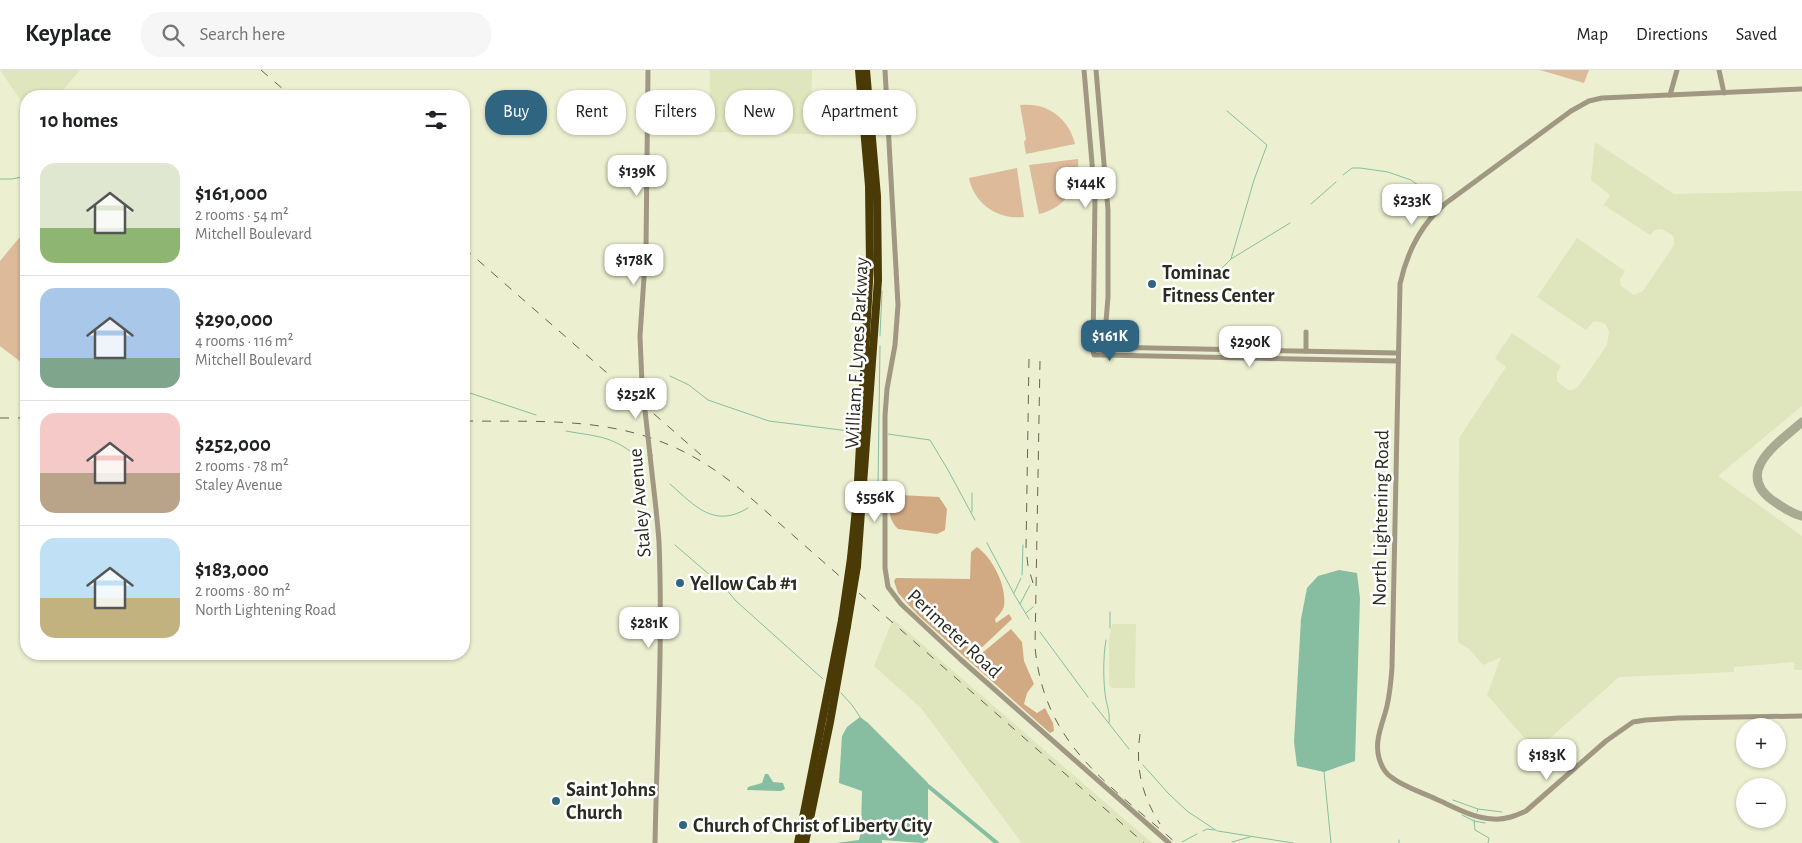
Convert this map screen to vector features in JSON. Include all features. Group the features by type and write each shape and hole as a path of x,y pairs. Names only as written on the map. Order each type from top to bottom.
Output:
{"highway":[{"name":"William F. Lynes Parkway","path":"805,843 830,722 845,623 858,490 870,264 869,186 859,70"},
{"name":"William F. Lynes Parkway","path":"798,843 857,566 878,280 877,196 866,70"}],"street":[{"name":"Staley Avenue","path":"648,70 646,248 640,336 642,384 659,541 658,769 655,843"},
{"name":"Perimeter Road","path":"885,70 898,306 895,345 887,389 885,416 886,568 888,587 900,604 960,659 1169,843"},
{"path":"1084,70 1096,226 1094,355 1397,362"},
{"path":"1096,70 1108,210 1106,351 1103,355"},
{"path":"1670,95 1677,70"},
{"path":"1719,70 1724,93"},
{"name":"North Lightening Road","path":"1802,88 1598,98 1588,101 1571,111 1438,210 1419,233 1406,258 1400,284 1397,352 1392,668 1389,694 1380,730 1378,748 1382,766 1392,778 1417,792 1468,813 1490,819 1501,819 1526,811 1606,741 1633,722 1679,718 1802,716"},
{"path":"1096,226 1108,226"},
{"path":"1096,237 1108,238"},
{"path":"1306,332 1306,351"},
{"path":"1106,336 1113,348"},
{"path":"1094,346 1099,344 1113,348 1397,352"},
{"path":"1363,360 1364,352"}],"shaded area":[{"path":"0,70 80,70 63,90 20,90 20,99"},
{"path":"710,70 812,70 812,90 803,90 803,134 793,134 793,90 725,90 725,132 715,132 715,90 710,90"},
{"path":"1540,70 1589,70 1584,83"},
{"path":"1020,105 1039,106 1048,109 1062,119 1068,127 1075,144 1026,154 1024,142 1026,139"},
{"path":"1595,142 1674,194 1802,191 1802,406 1718,476 1802,536 1802,670 1794,670 1794,662 1734,667 1734,672 1619,677 1541,746 1540,744 1534,749 1487,695 1501,657 1483,665 1469,649 1458,642 1459,438 1506,367 1495,358 1512,333 1561,366 1557,373 1557,381 1568,390 1578,387 1607,345 1609,332 1606,325 1596,321 1586,330 1537,297 1577,238 1625,271 1620,280 1621,286 1634,295 1643,291 1674,245 1672,235 1662,229 1655,230 1650,235 1604,205 1610,195 1591,180"},
{"path":"1078,159 1077,178 1074,187 1064,201 1056,207 1039,214 1029,165"},
{"path":"1017,168 1024,217 1005,216 996,213 982,203 976,195 969,178"},
{"path":"19,238 20,361 0,346 0,261"},
{"path":"899,495 939,497 947,509 945,530 937,534 898,529 891,519 889,508 890,500"},
{"path":"977,547 993,565 1003,590 1004,606 1002,612 995,619 996,623 1009,614 1012,619 976,653 982,653 1011,629 1022,642 1024,661 1034,684 1027,693 1024,704 1037,713 1045,708 1053,723 1054,731 1050,733 919,616 898,593 894,581 896,578 970,579 971,552"},
{"path":"1339,570 1357,573 1360,598 1355,761 1324,772 1297,766 1294,742 1301,619 1307,588 1318,576"},
{"path":"893,619 1152,843 1022,843 921,708 874,666"},
{"path":"1112,624 1136,624 1135,688 1112,688 1109,684 1109,640"},
{"path":"860,717 928,783 928,840 923,843 882,840 882,843 836,843 859,840 861,831 862,791 839,783 842,736 847,727"},
{"path":"765,774 768,774 773,782 783,783 785,789 781,791 747,790 748,787 762,783"}],"waterway":[{"path":"1222,268 1231,259 1254,180 1267,145 1227,111"},
{"path":"1343,175 1352,168 1388,172 1411,180 1437,199"},
{"path":"0,179 20,177"},
{"path":"1311,204 1336,182"},
{"path":"1231,259 1290,223"},
{"path":"880,336 882,291"},
{"path":"878,485 880,346"},
{"path":"670,376 689,385 708,400 769,421 849,431"},
{"path":"470,393 536,415"},
{"path":"566,431 607,439 630,451"},
{"path":"888,434 930,440 975,520"},
{"path":"670,484 697,507 715,515 736,514 748,508"},
{"path":"972,493 972,512"},
{"path":"987,543 1029,619"},
{"path":"675,545 725,588 736,601 823,679"},
{"path":"1022,575 1023,545"},
{"path":"1014,593 1021,578"},
{"path":"1020,604 1030,585"},
{"path":"1026,613 1033,607"},
{"path":"1110,612 1110,628"},
{"path":"1040,632 1088,697"},
{"path":"1106,640 1104,678 1109,723"},
{"path":"841,693 860,717"},
{"path":"1092,702 1129,749"},
{"path":"1143,765 1187,811 1217,831"},
{"path":"1324,772 1331,843"},
{"path":"928,786 997,843"},
{"path":"1453,800 1478,809 1477,812"},
{"path":"1478,809 1502,812"},
{"path":"1462,815 1474,821 1485,823"},
{"path":"1474,820 1475,830 1489,838 1488,843"},
{"path":"1203,831 1207,829 1214,830"},
{"path":"1218,831 1293,843"},
{"path":"1182,842 1197,834"},
{"path":"1232,842 1250,837"}],"taxiway":[{"path":"1802,422 1773,447 1759,468 1757,478 1761,489 1772,500 1790,512 1802,516"}],"railway":[{"path":"261,70 284,90"},
{"path":"470,253 701,455"},
{"path":"1029,359 1026,549 1033,583"},
{"path":"1040,361 1035,647 1041,681 1051,711 1083,759 1127,801 1176,843"},
{"path":"0,418 20,418"},
{"path":"470,421 559,422 619,429 648,437 678,449 707,465 752,499 1144,843"},
{"path":"1140,734 1138,758 1141,781 1144,792 1160,824"}],"place":[{"name":"Tominac Fitness Center","path":"1152,284"},
{"name":"Yellow Cab #1","path":"680,583"},
{"name":"Saint Johns Church","path":"556,801"},
{"name":"Church of Christ of Liberty City","path":"683,825"}]}
